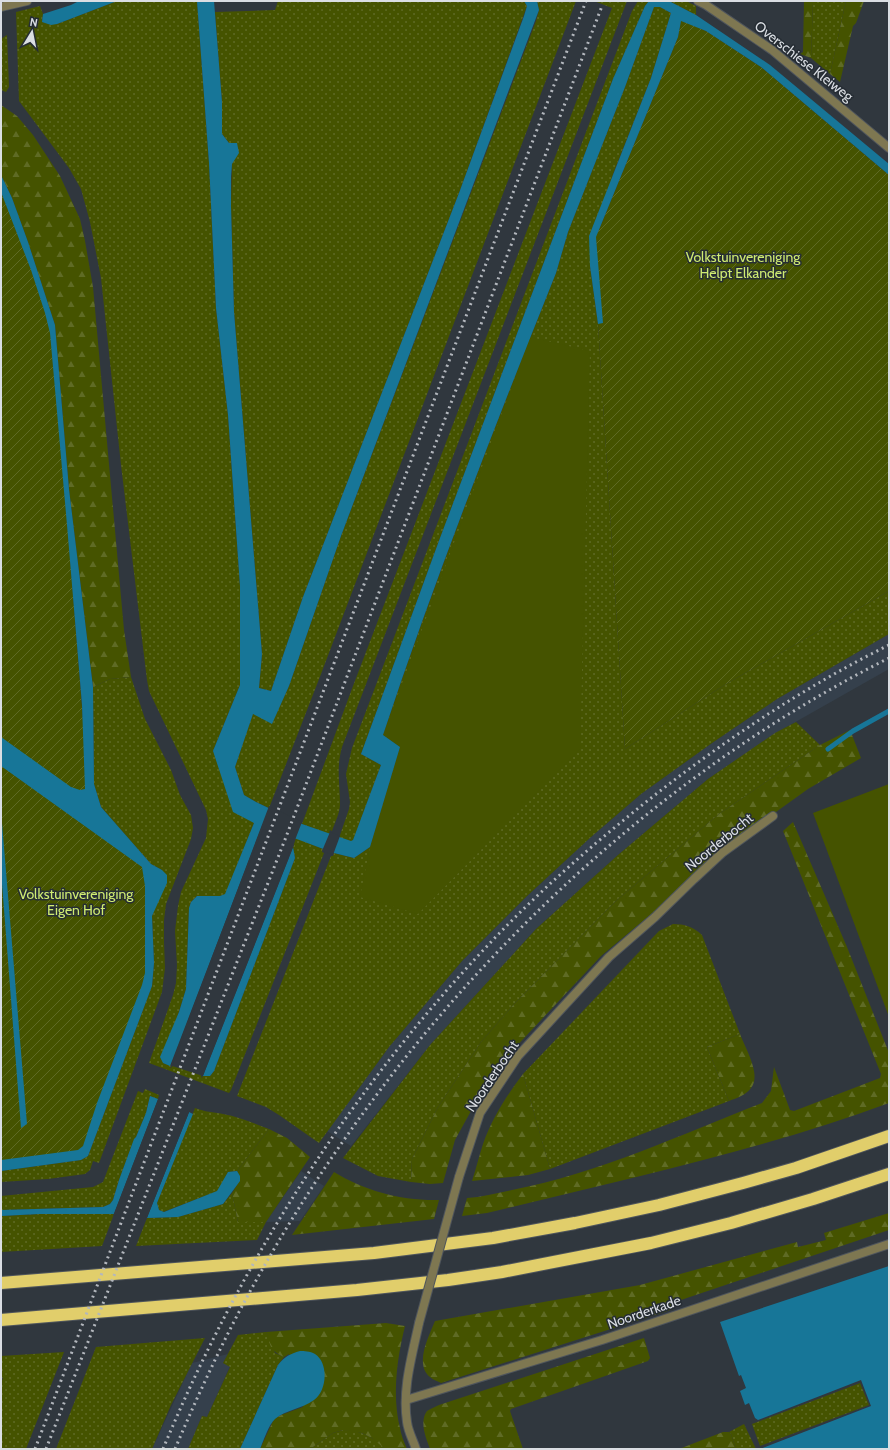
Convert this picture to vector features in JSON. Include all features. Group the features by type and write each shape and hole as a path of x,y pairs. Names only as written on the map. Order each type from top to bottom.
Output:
{"highway":[{"path":"1,1283 374,1253 493,1238 575,1223 659,1205 796,1168 889,1136"},
{"path":"1,1320 357,1290 448,1280 502,1272 651,1244 724,1225 813,1199 889,1174"}],"street":[{"path":"1,7 27,1"},
{"name":"Overschiese Kleiweg","path":"698,1 772,50 889,148"},
{"name":"Noorderbocht","path":"416,1449 407,1423 407,1374 419,1323 459,1177 480,1113 518,1056 609,957 655,917 722,853 773,816"},
{"name":"Noorderkade","path":"406,1400 602,1340 889,1244"}],"shaded area":[{"path":"889,634 889,669 776,733 708,779 618,855 536,929 430,1045 351,1146 327,1131 389,1047 462,961 527,896 591,837 641,794 712,743 777,699"},
{"path":"301,1171 324,1186 300,1221 266,1222"},
{"path":"228,1354 223,1363 230,1366 207,1417 202,1416 188,1449 152,1449 192,1363"}],"green space":[{"path":"117,1 197,1 209,163 216,308 228,415 240,586 240,685 213,751 254,823 225,895 197,896 191,902 189,908 186,989 163,1063 203,1076 210,1076 214,1071 295,858 293,847 296,838 323,849 322,852 324,853 229,1093 149,1063 176,983 177,965 175,931 181,892 206,838 208,819 206,810 149,691 121,465 101,278 90,222 81,189 69,168 19,101 16,12 40,6 43,14 42,22 57,24"},
{"path":"278,1 524,1 527,6 459,193 303,597 271,691 259,688 262,654 234,312 231,206 232,164 229,143 222,134 222,102 215,12 275,10"},
{"path":"537,1 576,1 269,808 244,795 235,767 253,713 272,723 289,686 341,536 536,21 539,10"},
{"path":"594,1 627,1 342,747 339,769 340,807 332,831 330,830 329,834 302,824 353,686 612,8"},
{"path":"638,1 649,1 645,6 613,79 440,538 361,754 381,765 353,841 339,838 349,809 350,802 346,774 352,748 632,11"},
{"path":"669,1 686,1 696,6 696,15"},
{"path":"804,1 813,1 811,58 800,54 803,52"},
{"path":"813,1 846,1 830,74 811,58"},
{"path":"846,1 864,1 856,23 853,26 840,82 830,74"},
{"path":"654,7 660,7 671,13 651,78 613,174 590,266 598,324 625,749 726,684 889,591 889,634 777,699 712,743 641,794 591,837 527,896 462,961 389,1047 319,1143 266,1107 237,1096 331,856 333,856 334,853 354,858 370,847 400,747 383,735 423,619 488,445 556,273 568,232 625,87"},
{"name":"Volkstuinvereniging Helpt Elkander","path":"681,20 706,31 761,67 889,175 889,591 726,684 625,749 598,324 596,237 678,37"},
{"path":"7,35 9,87 6,92 1,90 1,39"},
{"path":"1,105 17,116 33,135 60,176 80,219 93,287 124,630 131,677 110,679 93,687 69,489 55,325 28,242 12,198 1,175"},
{"name":"Volkstuinvereniging Eigen Hof","path":"1,182 52,327 90,809 155,873 150,911 149,976 85,1150 1,1165"},
{"path":"530,337 590,351 580,749 418,914 360,897 370,847 400,747 383,735"},
{"path":"131,677 145,719 171,770 180,795 191,815 193,828 191,839 166,904 164,920 165,968 162,992 99,1163 93,1161 90,1170 85,1174 48,1179 1,1182 1,1171 81,1160 88,1156 152,986 154,963 152,916 162,870 151,864 101,807 94,784 93,687 110,679"},
{"path":"796,722 820,745 719,814 617,900 515,1003 481,1042 438,1107 412,1159 411,1182 378,1176 343,1158 430,1045 536,929 618,855 708,779 775,733"},
{"path":"850,730 861,758 808,789 726,848 674,895 601,956 512,1051 488,1082 455,1140 443,1183 430,1184 411,1182 412,1159 438,1107 481,1042 515,1003 617,900 719,814 820,745"},
{"path":"889,784 889,1017 813,813"},
{"path":"793,822 847,947 889,1053 889,1103 790,1136 690,1164 487,1213 462,1216 467,1198 484,1196 544,1183 576,1174 639,1152 762,1103 771,1091 774,1067 790,1110 794,1111 880,1078 881,1074 783,831"},
{"path":"673,924 689,926 702,935 740,1034 707,1047 729,1101 550,1169 523,1074 659,931"},
{"path":"740,1034 752,1061 755,1076 754,1083 747,1093 729,1101 707,1047"},
{"path":"523,1074 550,1169 528,1175 472,1181 483,1144 495,1116"},
{"path":"145,1089 159,1095 158,1099 150,1096 146,1113 134,1140 113,1200 110,1204 103,1207 1,1210 1,1196 93,1187 103,1182 138,1091 143,1093"},
{"path":"195,1108 235,1117 269,1129 237,1171 228,1172 218,1191 163,1212 159,1210 157,1203"},
{"path":"269,1129 287,1138 310,1157 266,1222 238,1222 232,1193 239,1180 237,1171"},
{"path":"334,1172 358,1185 384,1194 411,1199 439,1200 434,1219 292,1235"},
{"path":"232,1193 238,1222 266,1222 257,1240 136,1246 147,1218 178,1217 223,1204"},
{"path":"889,1213 889,1230 672,1303 673,1309 441,1383 431,1378 425,1371 423,1365 424,1350 435,1321 640,1285 797,1242 798,1247 826,1240 824,1233"},
{"path":"39,1214 114,1214 102,1246 1,1252 1,1216"},
{"path":"386,1323 405,1326 396,1377 396,1402 401,1433 407,1449 385,1449 372,1438 362,1433 343,1430 333,1433 310,1449 260,1449 274,1419 303,1407 289,1354 284,1357 273,1350 266,1332"},
{"path":"266,1332 275,1353 284,1357 278,1365 240,1449 188,1449 202,1416 207,1417 230,1367 223,1363 238,1335"},
{"path":"205,1338 171,1405 152,1449 56,1449 96,1347"},
{"path":"644,1338 650,1358 648,1361 511,1409 510,1411 523,1449 430,1449 423,1425 427,1411 439,1405"},
{"path":"64,1352 26,1449 1,1449 1,1383 3,1378 1,1377 1,1356"},
{"path":"860,1383 869,1405 760,1446 752,1424"},
{"path":"744,1424 756,1449 736,1449 729,1432"},
{"path":"343,1430 355,1431 366,1435 385,1449 310,1449 333,1433"},
{"path":"723,1432 729,1432 731,1434 736,1449 679,1449"}],"water":[{"path":"79,1 117,1 57,24 51,25 42,22 43,14"},
{"path":"197,1 214,1 222,102 222,134 229,143 237,143 239,153 232,164 231,177 234,312 262,654 259,688 271,691 303,597 459,193 524,16 527,6 524,1 537,1 539,10 341,536 289,686 272,724 253,714 235,767 244,795 302,824 351,841 353,840 381,765 361,754 440,538 613,79 645,6 649,1 669,1 696,15 770,65 889,164 889,175 761,67 706,31 681,21 678,37 596,237 603,323 598,324 590,266 589,236 651,78 671,13 660,7 654,7 625,87 568,232 556,273 488,445 423,618 383,735 400,747 370,847 354,858 334,853 262,826 170,1066 163,1063 160,1057 179,1012 186,989 189,908 191,902 197,896 220,896 225,894 254,823 233,812 213,751 240,685 240,586 228,415 216,308 209,163"},
{"path":"1,175 12,198 28,242 55,325 69,489 93,687 94,784 101,807 151,864 162,870 167,875 167,883 152,916 154,963 152,986 88,1156 81,1160 1,1171 1,1160 78,1150 83,1146 97,1103 142,985 145,973 145,886 142,867 1,766 1,737 71,787 80,790 85,789 82,705 50,333 31,270 1,192"},
{"path":"1,811 27,1124 21,1128 1,871"},
{"path":"293,847 295,858 214,1071 210,1076 203,1076"},
{"path":"150,1096 158,1099 114,1214 39,1214 1,1216 1,1210 103,1207 110,1204 113,1200 134,1139 146,1113"},
{"path":"189,1112 193,1114 157,1203 159,1210 164,1212 217,1191 228,1172 237,1171 240,1176 240,1181 223,1204 178,1217 147,1218"},
{"path":"889,1266 889,1449 760,1449 871,1406 861,1380 758,1420 755,1418 749,1403 745,1405 740,1391 746,1388 741,1375 739,1376 720,1322"},
{"path":"300,1351 315,1354 320,1358 323,1364 325,1377 322,1390 314,1400 275,1419 268,1429 260,1449 240,1449 278,1365 283,1359"}],"pier":[{"path":"269,806 302,822 295,840 263,829 172,1067 170,1068"},
{"path":"330,832 340,836 333,855 322,851"},
{"path":"292,845 294,845 202,1078 201,1076"},
{"path":"159,1097 160,1100 116,1215 113,1216"},
{"path":"188,1110 190,1110 146,1220 145,1217"}],"waterway":[{"path":"828,749 853,731 889,711"}],"railway":[{"path":"35,1449 586,1"},
{"path":"46,1449 286,837 602,6"},
{"path":"163,1449 193,1380 227,1312 303,1181 346,1118 391,1058 439,999 490,943 551,883 615,827 660,791 742,731 771,712 829,677 889,645"},
{"path":"175,1449 204,1383 235,1319 258,1277 316,1182 380,1090 451,1003 528,921 611,844 699,775 791,712 889,658"}]}
